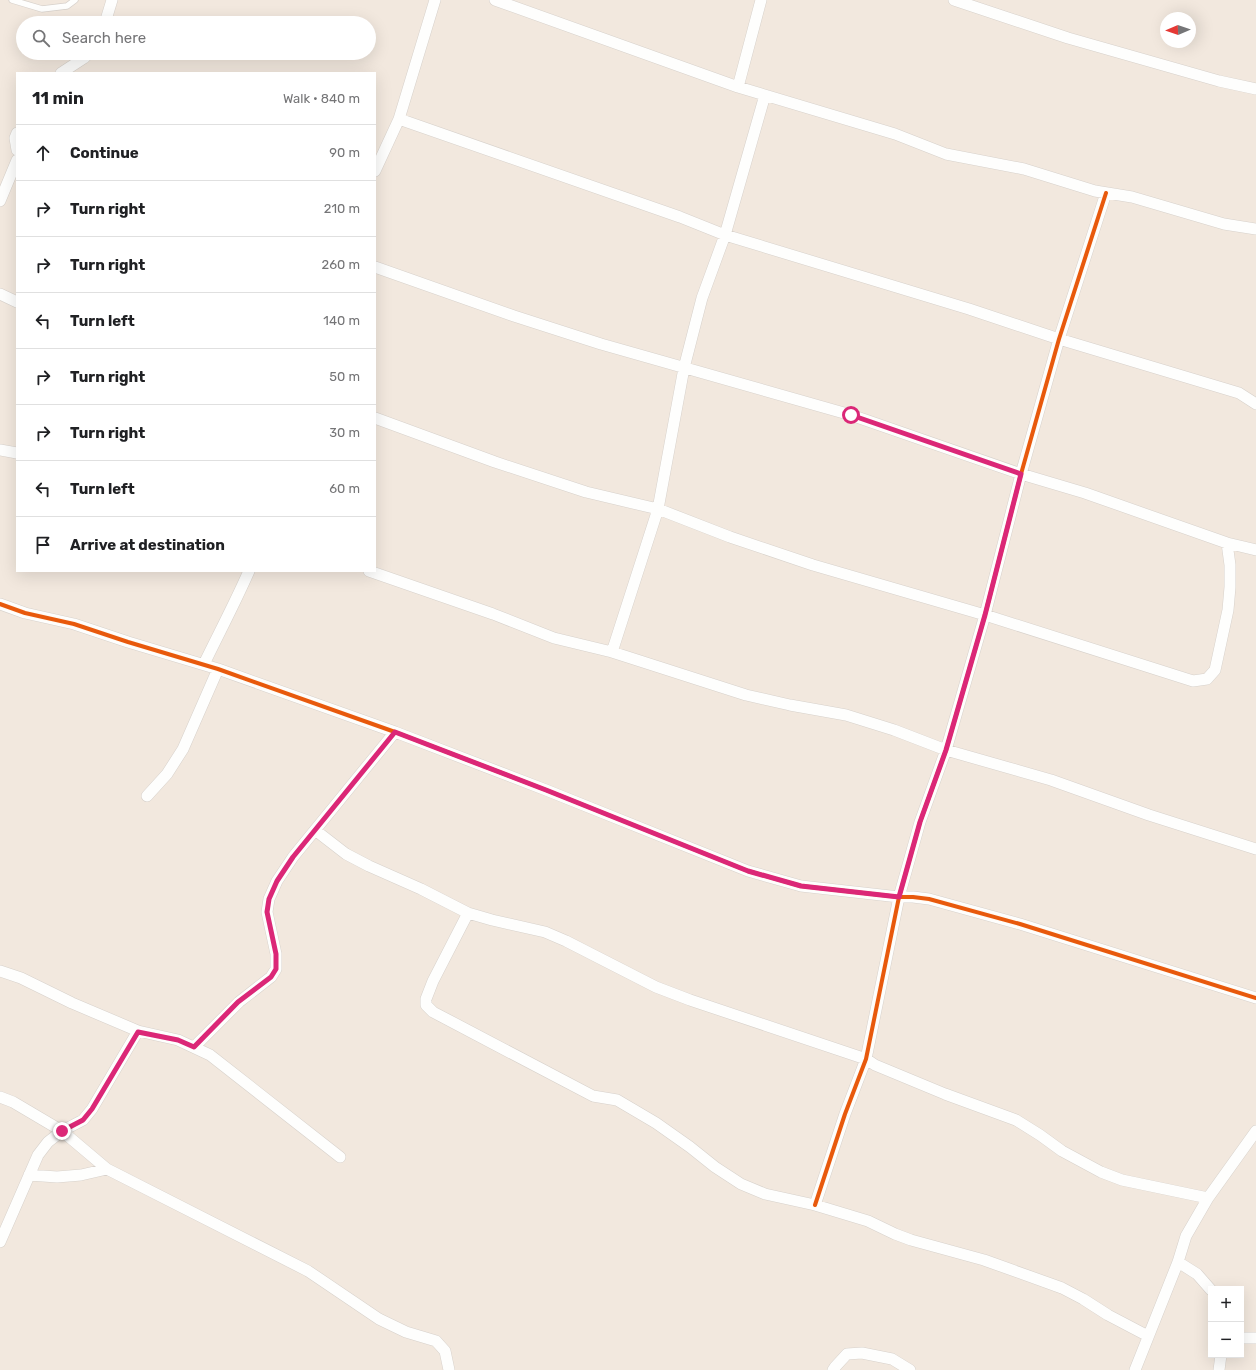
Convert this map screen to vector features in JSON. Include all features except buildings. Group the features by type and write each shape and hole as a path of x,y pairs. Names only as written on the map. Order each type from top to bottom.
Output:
{"street":[{"path":"107,16 112,0"},
{"path":"376,169 399,119 435,0"},
{"path":"495,0 738,87 894,134 946,154 1024,169 1096,191 1132,197 1224,224 1256,229"},
{"path":"738,87 761,0"},
{"path":"954,0 1068,38 1219,81 1256,89"},
{"path":"63,72 81,60"},
{"path":"612,652 658,509 684,368 702,298 725,235 765,95"},
{"path":"399,119 680,217 725,235 1059,339 1239,393 1256,404"},
{"path":"0,201 16,162"},
{"path":"815,1205 845,1114 866,1059 899,897 920,822 946,750 985,615 1021,474 1059,339 1106,193"},
{"path":"376,267 601,344 851,415 1021,474 1085,493 1227,543 1256,550"},
{"path":"0,294 16,302"},
{"path":"376,418 495,462 586,492 658,509 813,565 985,615 1193,681 1207,678 1215,670 1228,610 1230,564 1227,543"},
{"path":"0,450 16,454"},
{"path":"204,664 249,572"},
{"path":"372,572 493,614 554,638 612,652 746,695 846,715 894,730 946,750 1050,780 1149,815 1255,847"},
{"path":"0,604 25,613 74,624 128,642 218,668 395,732 546,790 748,871 801,886 929,899 1020,924 1256,998"},
{"path":"147,796 167,774 183,749 218,668"},
{"path":"194,1047 238,1002 267,981 274,973 276,969 276,954 267,912 269,899 277,881 293,857 395,732"},
{"path":"315,830 346,854 369,866 422,889 468,913 545,932 566,941 656,987 690,1000 866,1059 876,1065 938,1091 1016,1120 1062,1150 1101,1172 1122,1180 1208,1198"},
{"path":"468,913 433,981 426,999 426,1005 433,1012 593,1096 617,1100 656,1123 715,1167 741,1184 764,1194 815,1205 868,1221 911,1240 984,1260 1062,1288 1148,1336"},
{"path":"0,971 21,978 72,1003 138,1032 178,1040 210,1055 340,1157"},
{"path":"0,1242 38,1156 48,1142 62,1131 83,1120 92,1109 138,1032"},
{"path":"0,1097 13,1102 62,1131 108,1169 308,1271 379,1319 406,1332 436,1341 445,1351 449,1370"},
{"path":"1135,1370 1178,1262 1186,1236 1208,1198 1256,1131"},
{"path":"29,1175 57,1177 80,1175 108,1169"},
{"path":"1178,1262 1197,1274 1208,1287"},
{"path":"1244,1338 1256,1338"},
{"path":"833,1370 847,1354 862,1353 892,1359 910,1370"},
{"path":"1219,1370 1221,1358"}],"lane":[{"path":"12,0 42,9 67,6 75,0"}],"shaded area":[{"path":"0,0 1256,0 1256,1370 0,1370"}],"cycle path":[{"path":"815,1205 845,1114 866,1059 899,897 920,822 946,750 985,615 1021,474 1059,339 1106,193"},
{"path":"0,604 25,613 74,624 218,669 395,732 546,790 748,871 801,886 929,899 1020,924 1256,998"}],"route":[{"path":"62,1131 83,1120 92,1109 138,1032 178,1040 194,1047 238,1002 271,977 276,969 276,954 267,912 269,899 277,881 293,857 395,732 771,879 801,886 899,897 920,822 946,750 985,615 1021,474 851,415"}]}
